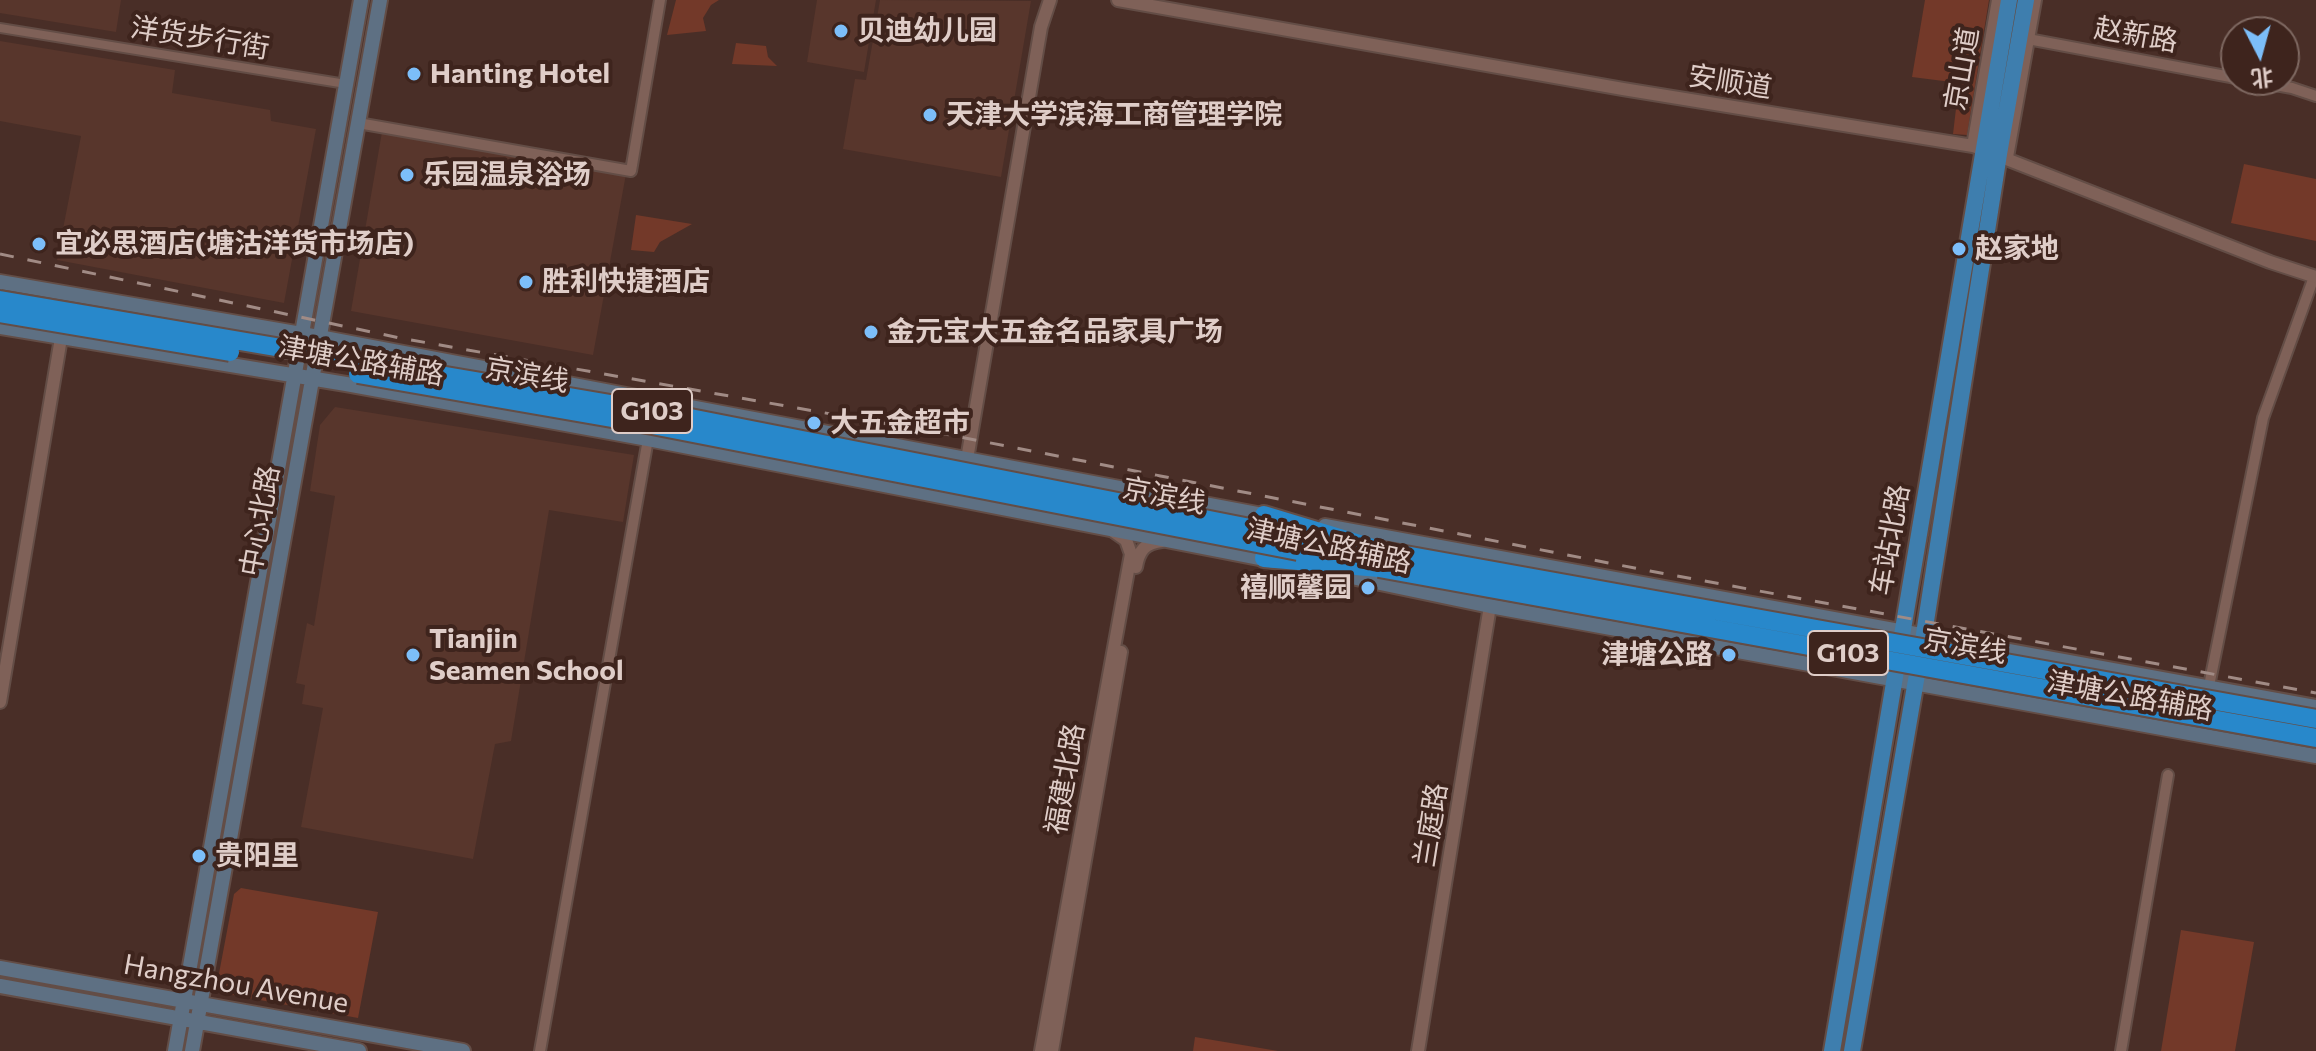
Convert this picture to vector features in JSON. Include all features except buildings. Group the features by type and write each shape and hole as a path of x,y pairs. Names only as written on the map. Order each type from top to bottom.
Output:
{"highway":[{"name":"京滨线","path":"0,300 675,415 1300,544"},
{"name":"京滨线","path":"0,313 652,425 1381,559 2316,738"},
{"name":"G103","path":"1264,515 1381,559"},
{"path":"1264,558 1381,559"},
{"name":"京滨线","path":"1381,559 2316,719"}],"main road":[{"name":"中心北路","path":"176,1047 203,988 306,414 315,362 309,302 361,0"},
{"name":"中心北路","path":"189,1014 295,375 324,306 380,0"},
{"path":"1992,145 2009,0"},
{"path":"1992,145 2026,0"},
{"name":"车站北路","path":"1832,1051 1893,680 1992,145"},
{"name":"车站北路","path":"1852,1051 1924,634 1992,145"},
{"name":"津塘公路辅路","path":"0,282 310,335 1264,515 2316,707"},
{"path":"324,306 330,330 337,338 351,343"},
{"name":"津塘公路辅路","path":"0,327 295,375 648,439 1264,558 1490,606 2316,756"},
{"path":"315,362 346,384"},
{"path":"306,414 311,401 321,390 346,384"},
{"name":"Hangzhou Avenue","path":"0,968 158,997 219,1026 359,1051"},
{"name":"Hangzhou Avenue","path":"0,986 156,1015 223,1009 463,1051"},
{"path":"189,1014 192,1048"},
{"path":"156,1015 171,1023 176,1047"},
{"path":"192,1048 201,1031 219,1026"}],"street":[{"path":"358,123 631,171 660,0"},
{"path":"960,499 1041,27 1050,0"},
{"name":"安顺道","path":"1118,0 1623,89 1992,145 2270,262 2315,277"},
{"name":"京山道","path":"1992,145 1998,0"},
{"path":"1992,145 2028,39 2035,0"},
{"name":"洋货步行街","path":"0,28 346,84"},
{"name":"赵新路","path":"2028,39 2220,75"},
{"path":"2209,686 2263,418 2315,277"},
{"path":"0,702 61,338"},
{"path":"540,1051 648,439"},
{"name":"福建北路","path":"1041,1051 1131,554 1126,540 1107,527"},
{"name":"福建北路","path":"1052,1051 1138,557 1146,546 1171,540"},
{"name":"兰庭路","path":"1418,1051 1490,606"},
{"path":"2121,1051 2168,775"}],"shaded area":[{"path":"0,0 121,0 116,32 0,13"},
{"path":"676,0 719,0 711,5 703,18 706,31 667,35"},
{"name":"贝迪幼儿园","path":"817,0 876,0 864,72 807,62"},
{"name":"天津大学滨海工商管理学院","path":"880,0 1031,1 1001,177 843,149 855,79 866,80"},
{"path":"1925,0 1989,0 1967,135 1953,134 1959,83 1912,77"},
{"path":"0,41 175,70 172,93 270,110 271,121 316,129 284,303 57,260 81,136 0,121"},
{"path":"736,43 766,46 768,57 777,66 732,64"},
{"path":"382,132 626,174 593,355 351,311"},
{"path":"2244,164 2316,179 2316,241 2231,223"},
{"path":"636,215 692,224 660,242 654,252 631,250"},
{"name":"Tianjin Seamen School","path":"335,407 634,455 623,522 549,510 511,741 495,744 473,859 301,827 323,708 302,704 305,685 296,683 307,623 314,626 335,496 310,491 320,425"},
{"path":"241,888 378,912 358,1018 218,990 234,894"},
{"path":"2181,930 2254,942 2235,1051 2161,1051"},
{"path":"1195,1037 1278,1051 1193,1051"}],"railway":[{"path":"0,254 400,338 939,433 1650,571 2316,693"}],"place":[{"name":"贝迪幼儿园","path":"841,31"},
{"name":"Hanting Hotel","path":"414,74"},
{"name":"天津大学滨海工商管理学院","path":"930,115"},
{"name":"乐园温泉浴场","path":"407,175"},
{"name":"宜必思酒店(塘沽洋货市场店)","path":"39,244"},
{"name":"赵家地","path":"1959,249"},
{"name":"胜利快捷酒店","path":"526,282"},
{"name":"金元宝大五金名品家具广场","path":"871,332"},
{"name":"大五金超市","path":"814,423"},
{"name":"禧顺馨园","path":"1368,588"},
{"name":"Tianjin Seamen School","path":"413,655"},
{"name":"津塘公路","path":"1729,655"},
{"name":"贵阳里","path":"199,856"}]}
